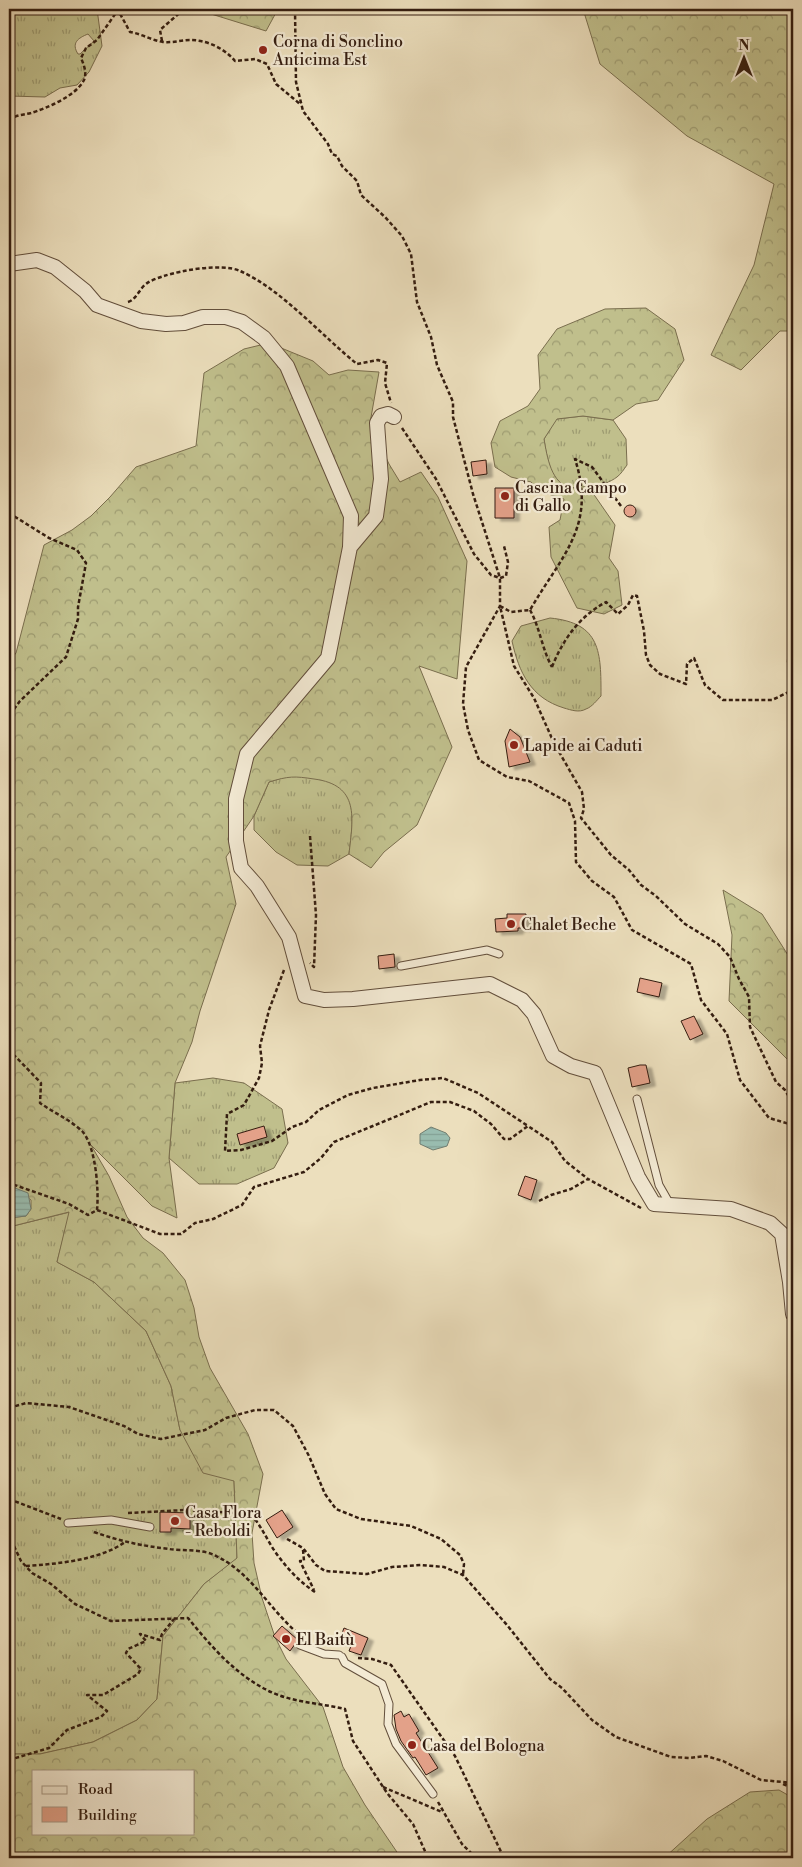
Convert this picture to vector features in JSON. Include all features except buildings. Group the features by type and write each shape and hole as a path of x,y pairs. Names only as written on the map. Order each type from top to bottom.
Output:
{"street":[{"path":"9,264 37,260 55,267 85,291 97,305 141,321 166,324 184,323 203,317 226,317 242,322 264,338 286,366 350,516 350,547 328,658 247,754 236,799 236,841 241,868 257,886 289,937 305,996 324,1000 490,984 522,1000 534,1014 542,1028 553,1056 571,1066 595,1073 638,1177 654,1204 665,1206 700,1205 731,1209 770,1223 782,1234 793,1314"},
{"path":"350,547 376,516 381,479 377,423 381,416 388,414 394,417"}],"lane":[{"path":"401,966 486,950 499,954"},
{"path":"637,1099 665,1206"},
{"path":"782,1234 793,1244"},
{"path":"68,1522 111,1520 150,1527"},
{"path":"300,1645 324,1654 340,1656 345,1663 382,1684 388,1704 388,1724 396,1744 433,1794"}],"path":[{"path":"162,41 160,30 184,9"},
{"path":"295,9 296,82 303,111 328,144 332,154 337,156 342,166 357,181 361,195 402,236 411,254 416,302 431,337 436,365 453,402 453,417 472,494 500,578 500,606 514,666 534,698 554,743 582,792 584,808 580,818 611,855 629,870 641,884 685,924 718,944 730,957 738,979 749,997 750,1027 776,1082 785,1090 793,1104"},
{"path":"9,120 18,114 32,112 71,93 85,79 86,69 81,58 86,48 97,40 118,10 130,32 144,34 162,41 192,40 212,44 223,50 235,61 260,60 266,64 276,84 302,105"},
{"path":"105,308 133,301 145,284 165,276 221,267 239,270 264,285 289,304 357,364 378,360 386,363 385,383 394,417 436,479 474,554 491,576 500,578 506,576 508,562 504,546"},
{"path":"530,610 572,544 579,524 581,478 574,459 592,467 621,506"},
{"path":"9,513 49,538 77,550 86,563 78,619 66,657 20,701 9,716"},
{"path":"530,610 537,622 552,667 563,643 582,618 606,602 618,614 628,605 633,595 637,596 644,630 646,655 650,665 660,674 686,684 687,664 694,658 705,685 723,700 772,700 793,690 788,664 789,643 793,644"},
{"path":"500,606 511,612 530,610"},
{"path":"500,606 466,667 463,704 468,730 479,760 507,777 529,781 569,803 575,821 576,862 592,880 614,897 632,930 691,964 701,1000 728,1034 740,1080 769,1118 793,1125"},
{"path":"292,951 308,959 314,967 316,915 310,836"},
{"path":"284,968 269,1010 260,1046 262,1063 259,1078 244,1105 227,1114 226,1151 241,1150 272,1140 292,1127 306,1122 319,1110 348,1095 373,1088 443,1078 478,1093 552,1142 565,1162 588,1179 635,1207 642,1209 665,1206"},
{"path":"9,1035 14,1055 41,1083 40,1103 57,1112 84,1132 95,1164 99,1191 97,1210"},
{"path":"9,1183 69,1204 88,1215 97,1210 160,1234 180,1234 196,1223 219,1217 242,1205 254,1187 304,1172 321,1158 334,1142 430,1102 450,1102 474,1112 491,1124 504,1139 510,1139 528,1126"},
{"path":"540,1201 551,1195 571,1189 588,1179"},
{"path":"9,1408 26,1403 69,1408 124,1426 138,1434 161,1439 205,1430 226,1418 255,1410 274,1410 293,1426 309,1456 325,1494 336,1510 361,1519 411,1526 441,1539 460,1555 464,1564 463,1575"},
{"path":"9,1499 125,1542 212,1554 233,1566 255,1584 284,1619 307,1638"},
{"path":"158,1510 251,1514 260,1525 273,1548 299,1580 315,1592 300,1561 304,1561 302,1548"},
{"path":"287,1539 302,1548 316,1566 326,1571 367,1574 392,1567 421,1564 444,1567 463,1575 507,1625 550,1679 562,1688 592,1720 616,1737 671,1757 690,1758 706,1756 723,1761 760,1780 793,1783"},
{"path":"26,1566 79,1561 92,1555 110,1552 125,1542"},
{"path":"9,1543 13,1544 21,1561 26,1566 75,1604 111,1621 188,1618 217,1653 266,1690 288,1697 345,1709 352,1741 382,1787 413,1824 428,1858"},
{"path":"9,1760 49,1748 67,1730 101,1717 107,1711 87,1695 103,1695 138,1674 141,1669 126,1653 128,1649 146,1641 140,1634 160,1640 162,1634 174,1619"},
{"path":"340,1656 372,1659 391,1665 455,1756 504,1858"},
{"path":"781,1783 793,1788"},
{"path":"382,1787 443,1812"},
{"path":"433,1794 462,1844 476,1858"}],"green space":[{"path":"9,9 97,9 102,46 89,72 77,85 60,88 45,97 9,96","holes":["88,34 94,41 80,54 78,54 75,44 81,37"]},
{"path":"195,9 278,9 266,31"},
{"path":"583,9 793,9 793,331 780,331 741,370 711,355 754,265 774,184 687,136 600,64"},
{"path":"646,308 675,329 684,360 658,400 636,404 613,420 583,416 557,419 544,439 551,469 559,481 565,486 572,488 588,486 615,525 609,558 618,571 622,605 604,614 577,608 551,557 549,527 560,520 564,499 542,492 531,482 511,477 495,467 491,443 500,421 528,406 540,389 538,355 557,329 605,309"},
{"path":"269,343 313,361 329,375 348,370 379,372 370,423 389,464 400,482 421,472 438,497 467,561 457,679 419,666 452,747 417,825 384,852 371,868 349,854 352,816 346,796 339,788 329,782 292,777 269,782 254,816 226,857 236,904 200,1011 192,1042 175,1083 169,1158 177,1218 152,1206 91,1145 109,1176 127,1217 143,1238 163,1253 185,1280 194,1308 199,1337 210,1368 248,1434 263,1474 252,1533 254,1563 262,1598 275,1637 286,1659 323,1707 343,1767 365,1805 401,1858 9,1858 9,1754 40,1754 93,1742 137,1720 157,1699 163,1636 204,1584 237,1558 234,1481 203,1473 180,1430 171,1386 146,1331 94,1282 57,1262 69,1212 9,1227 9,1218 26,1216 31,1209 31,1200 15,1188 9,1189 9,662 16,653 44,545 72,530 91,516 136,467 196,446 204,373 244,349"},
{"path":"583,416 613,420 626,439 627,465 617,477 605,484 589,488 573,488 560,483 553,474 544,439 556,419"},
{"path":"550,618 567,621 579,626 589,633 595,642 600,666 601,696 590,707 581,711 564,708 543,698 528,683 518,664 512,641 521,626"},
{"path":"291,775 332,782 344,790 348,797 352,816 349,854 328,866 297,865 276,852 254,830 254,816 269,782"},
{"path":"723,890 762,914 793,963 793,1065 729,1001 732,935"},
{"path":"213,1078 244,1083 282,1109 288,1143 274,1168 237,1184 199,1184 169,1158 175,1083"},
{"path":"70,1212 57,1262 94,1282 146,1331 171,1386 180,1430 234,1480 237,1559 204,1584 163,1636 157,1699 137,1720 93,1742 40,1754 9,1754 9,1227"},
{"path":"779,1790 793,1798 793,1858 664,1858 707,1819 750,1792"}],"water":[{"path":"431,1127 446,1133 450,1138 447,1146 433,1150 420,1144 420,1134"},
{"path":"15,1188 28,1193 31,1209 26,1216 9,1218 9,1189"}],"place":[{"name":"Corna di Sonclino Anticima Est","path":"263,50"},
{"name":"Cascina Campo di Gallo","path":"505,496"},
{"name":"Lapide ai Caduti","path":"514,745"},
{"name":"Chalet Beche","path":"511,924"},
{"name":"Casa Flora - Reboldi","path":"175,1521"},
{"name":"El Baitù","path":"286,1639"},
{"name":"Casa del Bologna","path":"412,1745"}]}
